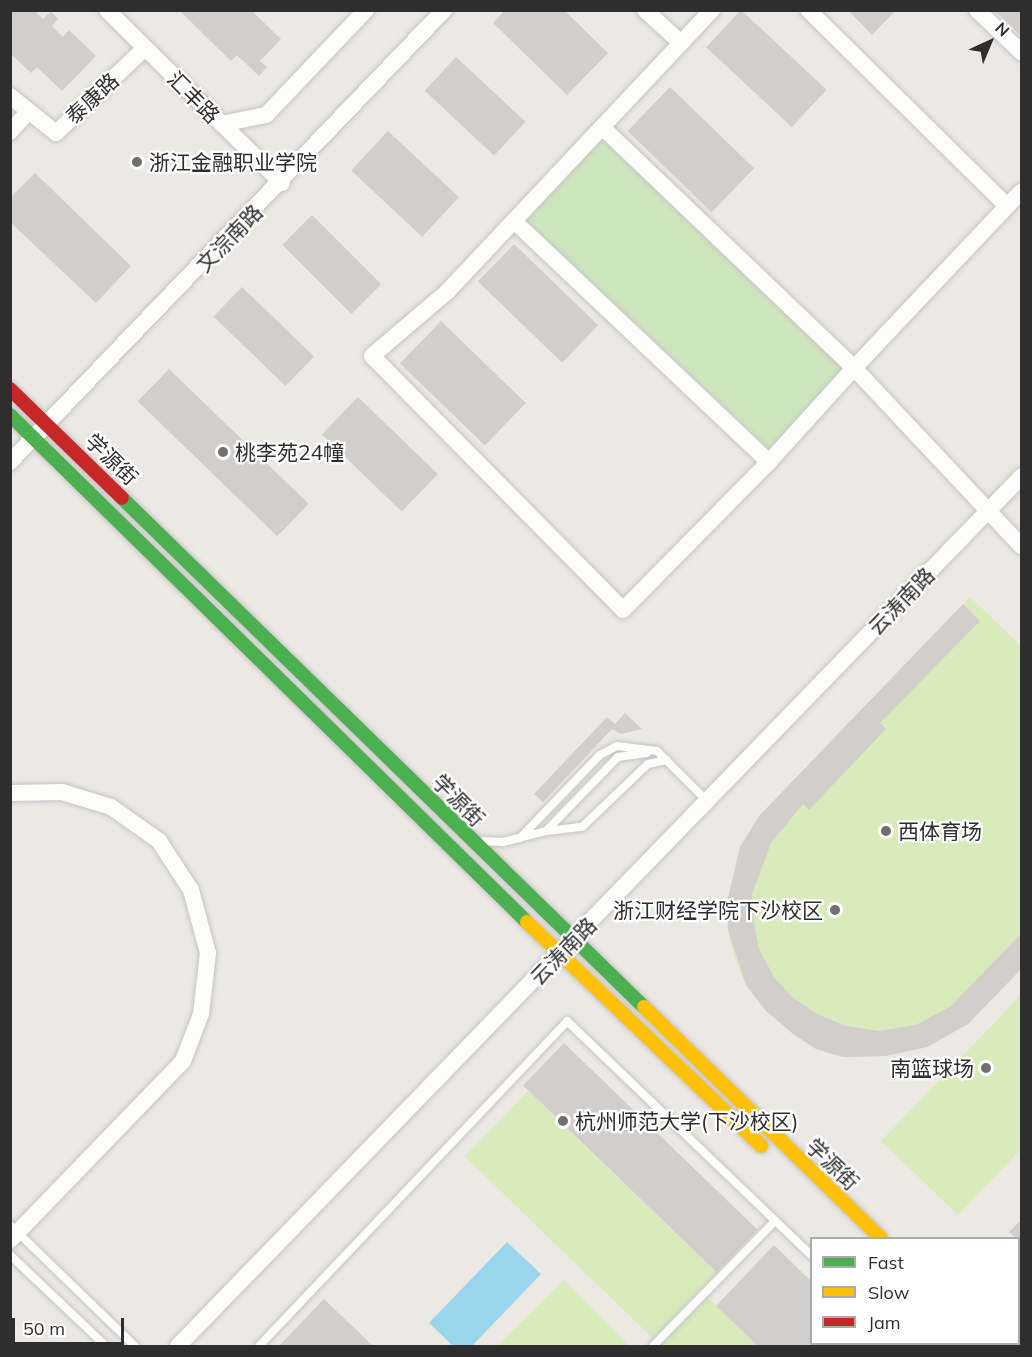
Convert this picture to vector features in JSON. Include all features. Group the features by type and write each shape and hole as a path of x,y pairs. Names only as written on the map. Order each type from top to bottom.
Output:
{"main road":[{"name":"学源街","path":"10,389 573,941 879,1237"},
{"path":"10,415 560,955 773,1157"}],"street":[{"name":"汇丰路","path":"107,10 282,183"},
{"path":"222,124 266,115 362,15 343,10"},
{"name":"文淙南路","path":"10,462 282,183 444,10"},
{"path":"645,10 681,43"},
{"path":"712,10 448,291 372,356 623,610 769,462 854,368 1022,191"},
{"path":"808,10 1007,207"},
{"path":"977,10 1022,53"},
{"name":"泰康路","path":"10,96 56,133 145,48"},
{"path":"10,132 28,112"},
{"path":"602,127 854,368 986,512 1022,547"},
{"path":"514,221 769,462"},
{"name":"云涛南路","path":"178,1347 1022,476"},
{"path":"10,793 62,792 111,807 159,842 192,890 208,953 201,1014 183,1061 13,1233"}],"lane":[{"path":"520,838 600,755 617,746 644,747 667,760 708,802"},
{"path":"546,831 618,756 642,751 667,760"},
{"path":"465,835 488,843 546,831 582,827 648,764 667,760"},
{"path":"259,1347 567,1021 810,1254"},
{"path":"653,1347 775,1221"},
{"path":"13,1233 135,1347"},
{"path":"10,1255 106,1347"}],"green space":[{"path":"604,136 850,365 771,450 525,221"},
{"name":"西体育场","path":"970,597 1021,646 1021,968 968,1024 927,1047 885,1056 843,1057 816,1049 766,1011 746,985 735,959 728,930 727,903 740,847 759,816"},
{"name":"南篮球场","path":"1021,995 1021,1149 958,1215 881,1141"},
{"path":"528,1091 716,1273 653,1338 465,1156"},
{"path":"564,1280 630,1346 497,1346"},
{"path":"707,1297 758,1346 659,1346"}],"water":[{"path":"507,1242 541,1274 472,1346 453,1346 429,1323"}],"building":[{"path":"10,10 34,10 43,19 51,11 58,19 52,26 63,37 69,30 96,56 62,91 37,67 31,73 10,53"},
{"path":"179,10 251,10 281,39 260,61 267,67 259,76 237,55 231,61"},
{"path":"505,10 564,10 608,53 567,95 493,23"},
{"path":"741,10 827,90 792,127 706,47"},
{"path":"848,10 896,10 872,35"},
{"path":"994,10 1022,10 1022,37"},
{"path":"456,57 525,122 494,155 425,91"},
{"path":"670,87 754,168 712,212 628,131"},
{"path":"388,131 459,197 422,237 351,170"},
{"path":"35,173 131,266 96,303 10,222 10,198"},
{"path":"312,215 381,284 352,314 282,245"},
{"path":"514,244 598,325 562,363 478,281"},
{"path":"242,287 314,356 285,386 214,316"},
{"path":"441,321 526,403 485,445 400,363"},
{"name":"桃李苑24幢","path":"169,369 309,504 277,536 138,401"},
{"path":"358,397 438,474 402,512 322,434"},
{"path":"963,604 980,621 880,723 886,729 809,810 803,804 771,843 752,894 754,923 759,949 774,977 791,996 817,1014 846,1026 879,1031 916,1025 951,1006 1022,933 1022,968 968,1024 927,1047 885,1056 843,1057 816,1049 793,1034 766,1011 746,985 728,930 727,903 740,847 759,816"},
{"path":"625,713 642,729 621,734 612,729 543,802 534,794 607,717 615,724"},
{"path":"564,1043 758,1230 717,1272 523,1085"},
{"path":"1022,1219 1022,1244 1020,1237 1014,1237 1009,1232"},
{"path":"774,1245 810,1280 810,1345 878,1346 758,1346 716,1306"},
{"path":"324,1299 373,1346 279,1346"}],"traffic: fast":[{"path":"10,415 527,922"},
{"path":"122,498 644,1007"}],"traffic: slow":[{"path":"527,922 761,1146"},
{"path":"644,1007 880,1237"}],"traffic: jam":[{"path":"10,389 122,498"}],"place":[{"name":"浙江金融职业学院","path":"137,162"},
{"name":"桃李苑24幢","path":"223,452"},
{"name":"西体育场","path":"886,831"},
{"name":"浙江财经学院下沙校区","path":"835,910"},
{"name":"南篮球场","path":"986,1068"},
{"name":"杭州师范大学(下沙校区)","path":"563,1121"}]}
